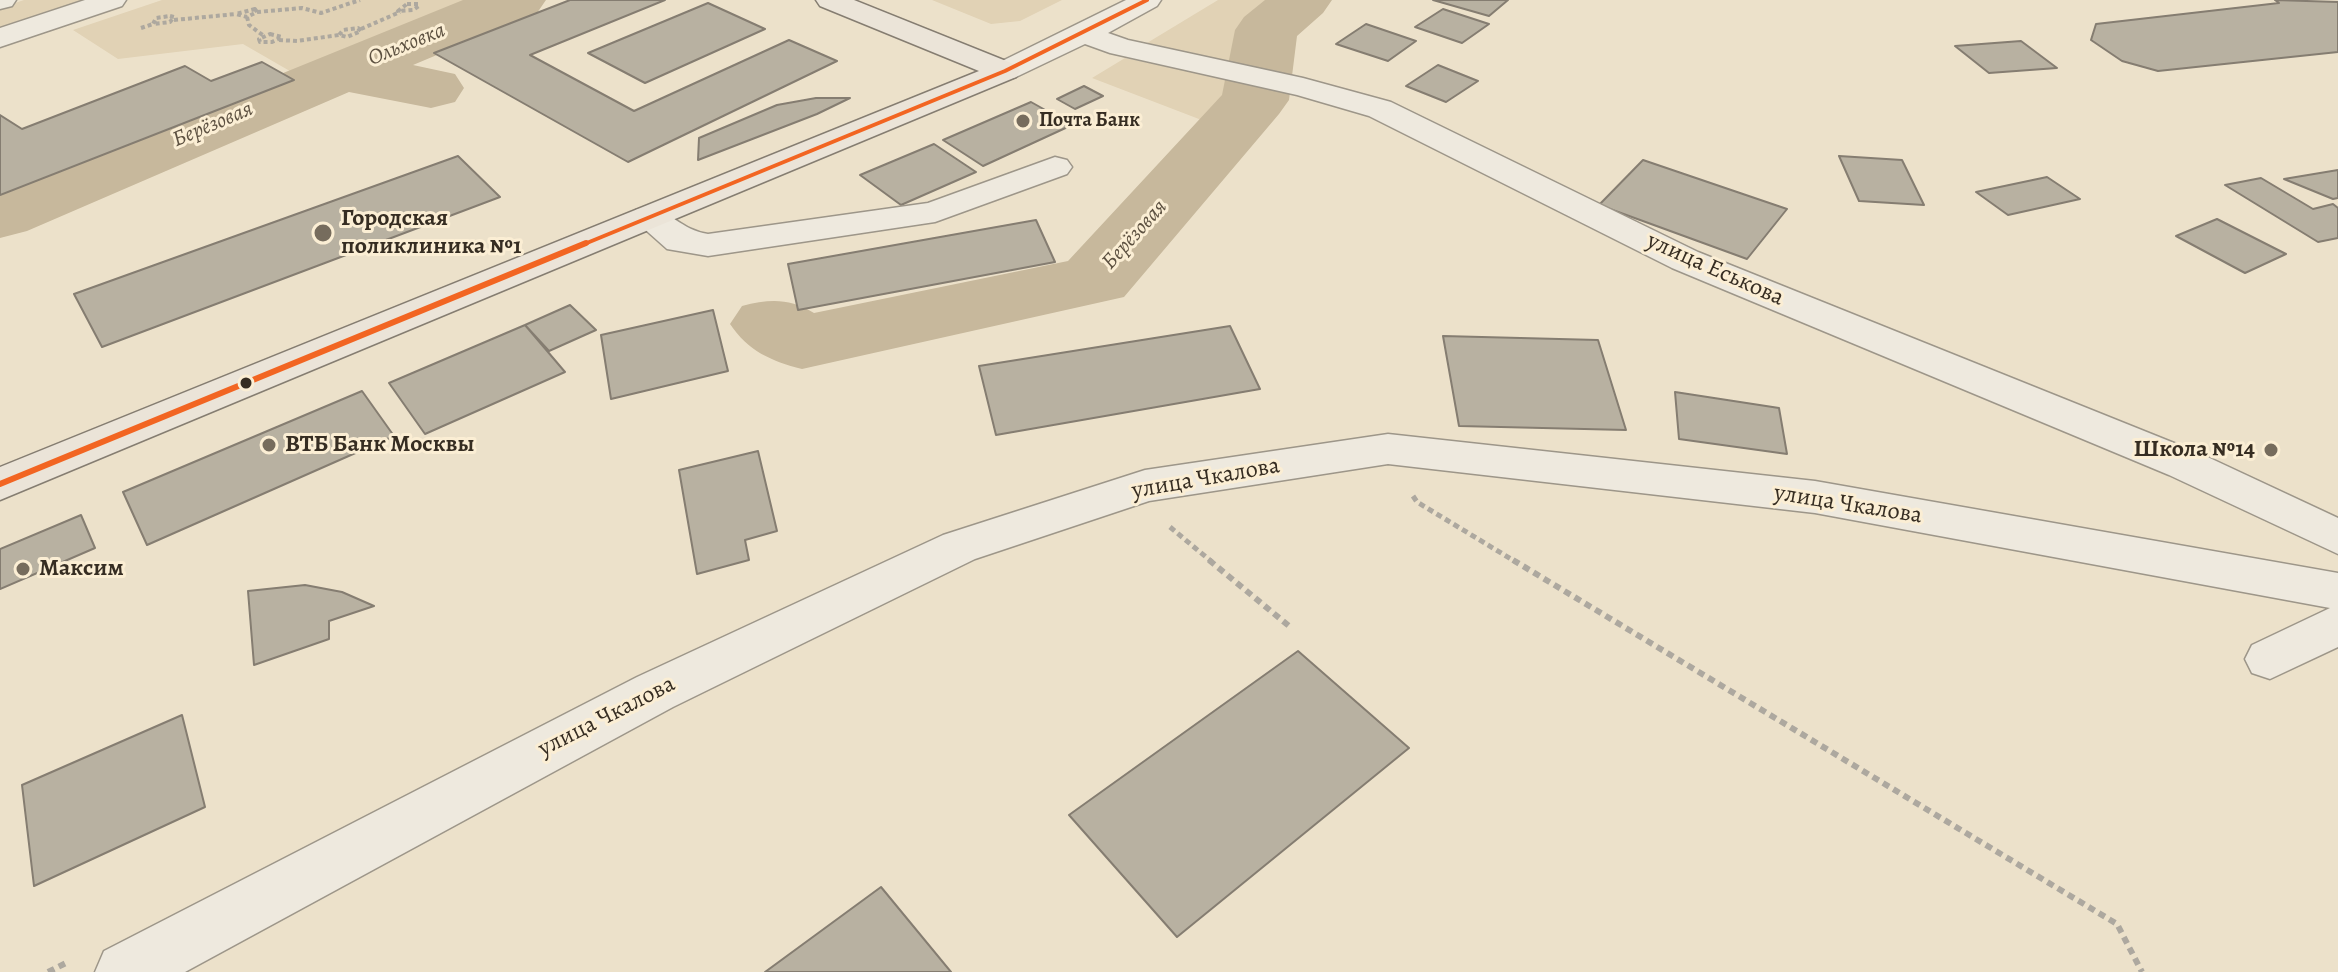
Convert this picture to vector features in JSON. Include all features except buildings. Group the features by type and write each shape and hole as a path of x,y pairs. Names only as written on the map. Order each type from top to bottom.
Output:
{"main road":[{"path":"830,0 1005,71"},
{"path":"0,484 1005,71"}],"street":[{"path":"0,38 112,0"},
{"path":"1005,71 1147,0"},
{"name":"улица Еськова","path":"1084,34 1120,47 1303,87 1380,109 1685,260 2184,464 2338,537"},
{"path":"648,217 680,241 708,245 935,212 1055,167"},
{"name":"улица Чкалова","path":"125,972 655,692 959,547 1145,486 1388,449 1815,497 2338,591"},
{"path":"2270,659 2338,624"}],"path":[{"path":"293,2 321,13 360,0"},
{"path":"247,17 249,25 264,36 281,35 279,40 297,41 352,36 361,29 402,12 398,11 401,6 415,2"},
{"path":"249,9 252,3"},
{"path":"236,14 247,17 257,12 302,8"},
{"path":"174,20 174,17 163,16 153,24 236,14 249,9 257,12"},
{"path":"339,35 348,28 361,29"},
{"path":"1388,449 1417,502 2117,924 2142,972"},
{"path":"1184,537 1289,626"},
{"path":"48,972 76,958"}],"shaded area":[{"path":"24,0 91,0 0,30 0,8"},
{"path":"162,0 478,0 295,74 243,44 118,59 73,30"},
{"path":"932,0 1062,0 1020,21 991,24"},
{"path":"1218,0 1288,0 1256,27 1246,69 1142,46"},
{"path":"1125,58 1239,82 1238,95 1212,124 1092,78"}],"waterway":[{"name":"Ольховка","path":"342,71 516,0"},
{"name":"Берёзовая","path":"772,324 802,342 1095,280 1255,100 1266,30 1302,0"},
{"name":"Берёзовая","path":"0,215 342,71"},
{"name":"Берёзовая","path":"342,71 431,88"}],"transit line":[{"path":"0,484 1005,71 1147,0"}],"place":[{"name":"Почта Банк","path":"1023,121"},
{"name":"Городская поликлиника №1","path":"323,233"},
{"name":"ВТБ Банк Москвы","path":"269,445"},
{"name":"Школа №14","path":"2271,450"},
{"name":"Максим","path":"23,569"}]}
